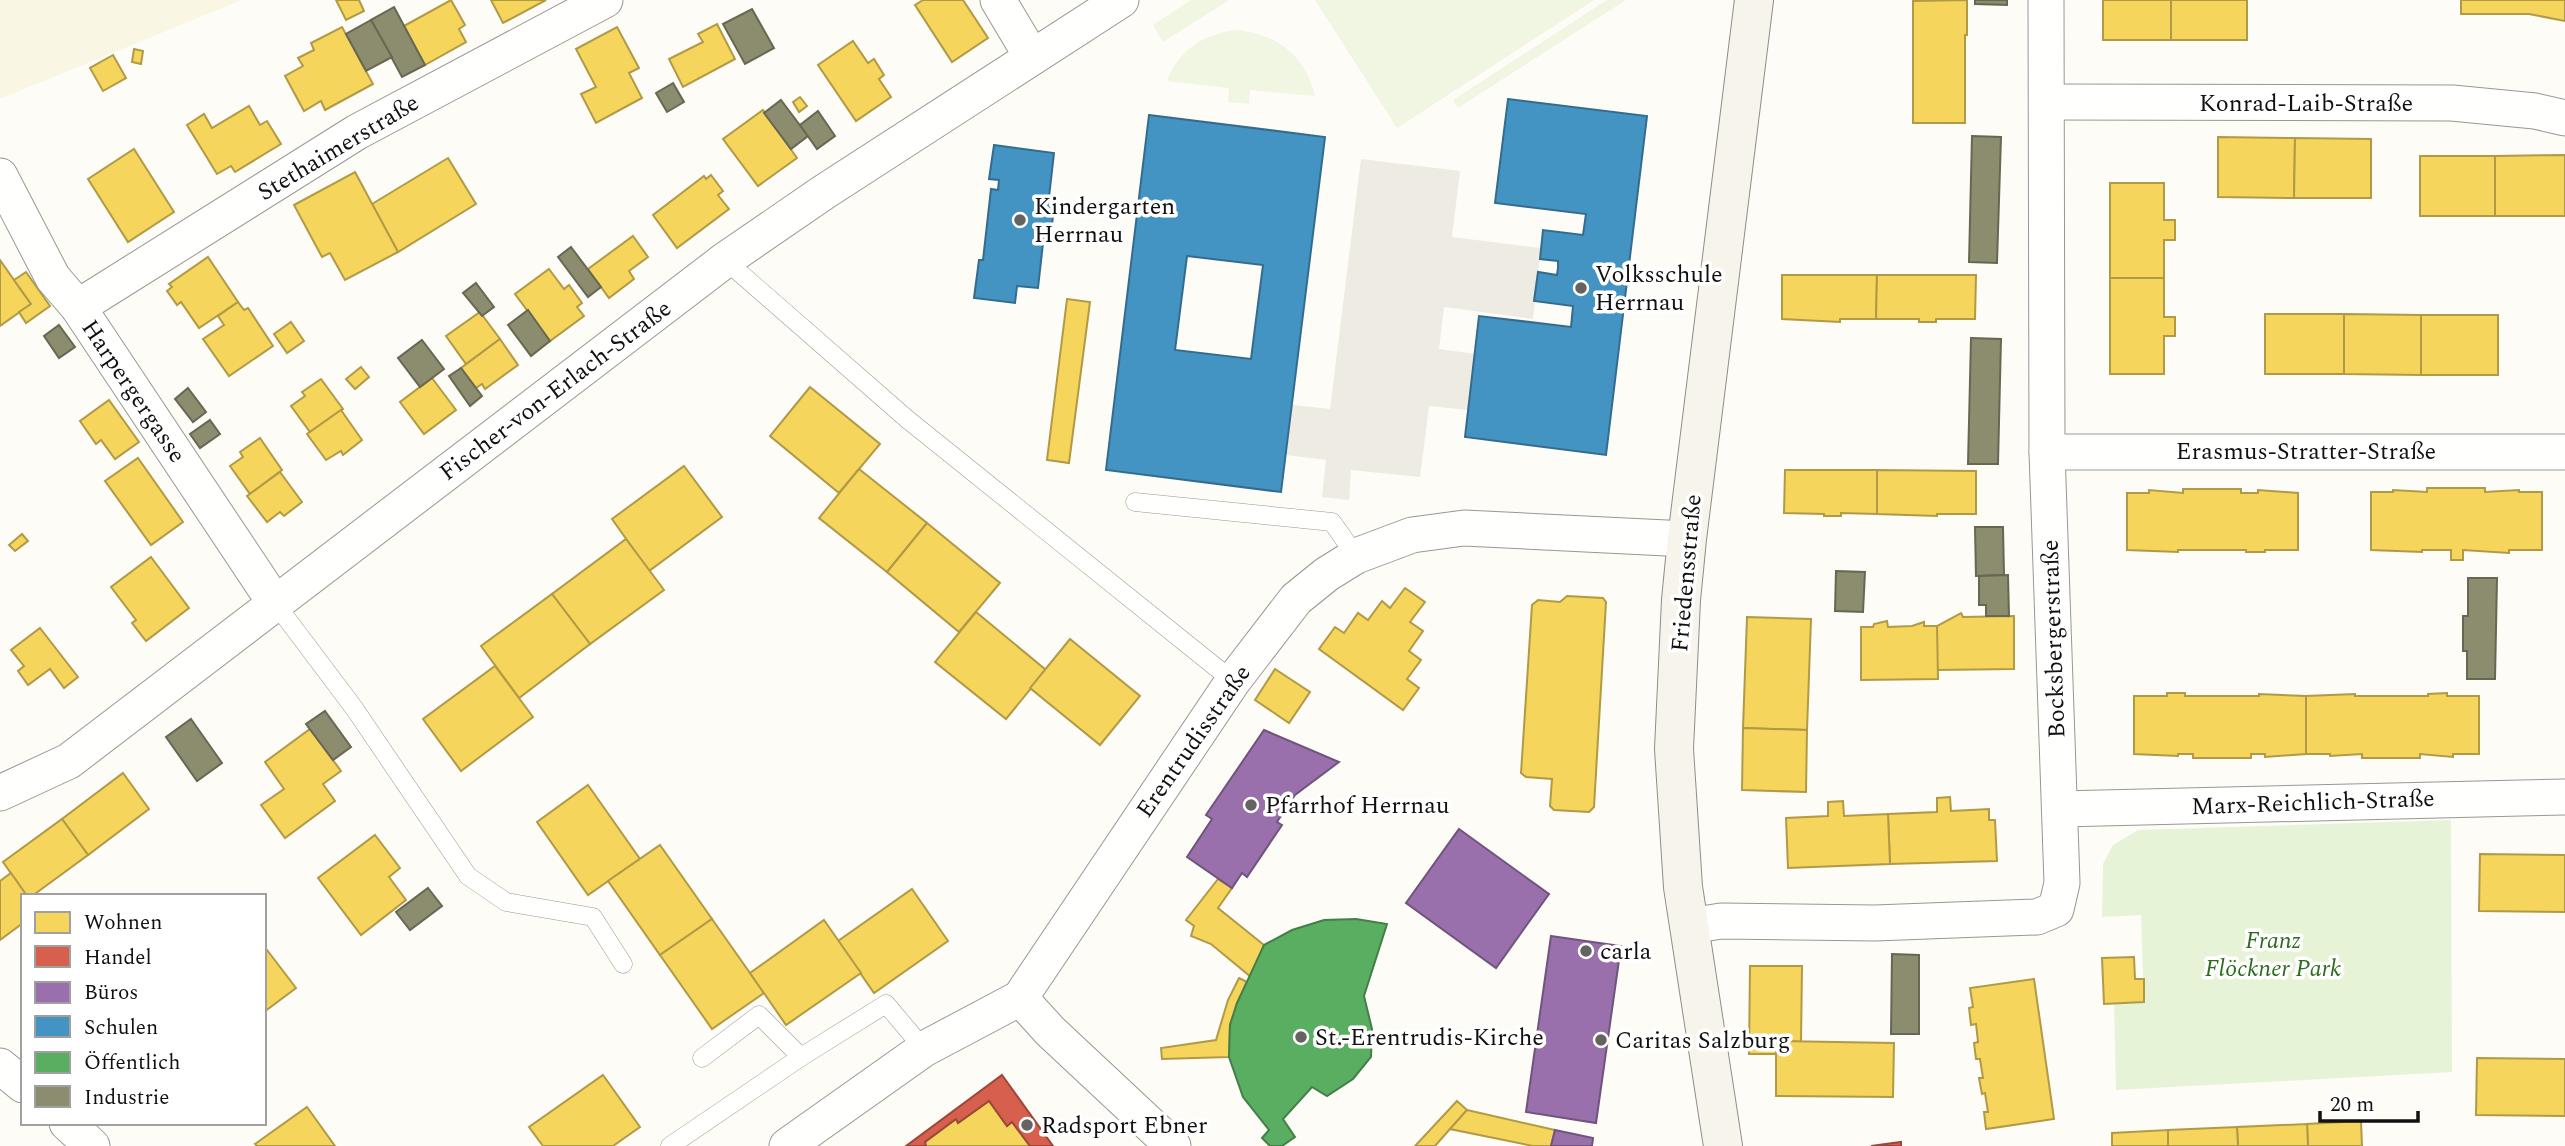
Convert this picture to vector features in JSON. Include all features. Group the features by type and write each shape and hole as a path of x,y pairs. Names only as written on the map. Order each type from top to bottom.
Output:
{"street":[{"name":"Stethaimerstraße","path":"78,307 357,132 606,0"},
{"path":"998,0 1032,57"},
{"name":"Fischer-von-Erlach-Straße","path":"0,793 69,761 725,260 824,192 1121,0"},
{"name":"Friedensstraße","path":"1723,1146 1683,887 1674,749 1681,600 1687,540 1754,0"},
{"name":"Bocksbergerstraße","path":"1689,926 1721,921 1875,923 2038,917 2056,909 2062,883 2047,452 2046,0"},
{"name":"Konrad-Laib-Straße","path":"2047,102 2452,103 2535,111 2565,118"},
{"name":"Harpergergasse","path":"0,176 53,278 78,307 275,603"},
{"name":"Erasmus-Stratter-Straße","path":"2047,452 2565,452"},
{"name":"Erentrudisstraße","path":"787,1146 923,1049 1020,998 1233,681 1297,600 1327,574 1356,556 1412,535 1464,528 1687,540"},
{"name":"Marx-Reichlich-Straße","path":"2060,809 2565,797"},
{"path":"1020,998 1050,1031 1173,1146"},
{"path":"0,1066 21,1083"},
{"path":"69,1125 92,1146"}],"lane":[{"path":"725,260 907,419 1233,681"},
{"path":"1135,502 1332,522 1356,556"},
{"path":"275,603 354,708 468,876 506,902 593,917 623,964"},
{"path":"670,1146 801,1057 886,1004 923,1049"},
{"path":"702,1058 758,1015 801,1057"}],"shaded area":[{"path":"0,0 242,0 0,99"},
{"path":"1361,159 1460,171 1452,237 1541,248 1533,319 1444,307 1439,349 1475,354 1468,410 1429,406 1420,477 1351,470 1349,500 1322,497 1326,460 1286,455 1292,405 1330,409"}],"green space":[{"path":"1191,0 1229,0 1163,42 1153,25"},
{"path":"1315,0 1594,0 1397,128"},
{"path":"1607,0 1626,0 1458,108 1453,100"},
{"path":"1235,30 1264,36 1287,49 1304,69 1315,96 1250,90 1249,104 1228,102 1229,88 1167,81 1178,61 1193,46 1212,36"},
{"name":"Franz Flöckner Park","path":"2451,820 2452,1072 2116,1090 2114,1003 2144,1002 2141,915 2102,917 2103,864 2113,845 2138,830"}],"building: Wohnen":[{"path":"336,0 359,0 364,11 346,20"},
{"path":"451,0 465,25 459,29 466,42 425,65 404,26"},
{"path":"491,0 546,0 503,23"},
{"path":"923,0 963,0 988,38 952,62 915,5"},
{"path":"1967,0 1965,123 1913,123 1913,1"},
{"path":"2103,0 2171,0 2171,40 2103,40"},
{"path":"2171,0 2247,0 2247,40 2171,40"},
{"path":"2461,0 2565,0 2565,21 2529,14 2461,14"},
{"path":"717,24 735,59 683,87 669,59 703,42 698,34"},
{"path":"342,27 373,84 325,110 321,101 304,111 285,76 303,66 298,58 314,50 311,43"},
{"path":"617,27 639,68 629,73 642,98 596,123 581,94 596,87 576,49"},
{"path":"853,41 868,63 874,59 884,75 879,79 891,97 856,121 818,65"},
{"path":"134,49 143,51 141,64 132,62"},
{"path":"113,55 126,78 103,91 90,68"},
{"path":"800,97 807,106 799,112 793,102"},
{"path":"249,106 260,125 267,121 281,144 235,172 231,166 217,174 187,125 204,114 212,128"},
{"path":"763,110 797,158 758,186 723,139"},
{"path":"2218,137 2295,138 2294,198 2218,197"},
{"path":"2295,138 2371,139 2371,198 2294,198"},
{"path":"134,149 174,212 128,242 88,179"},
{"path":"2565,155 2565,216 2495,216 2495,156"},
{"path":"2420,156 2495,156 2495,216 2420,216"},
{"path":"448,158 476,204 398,252 372,204"},
{"path":"355,172 398,252 345,280 330,253 322,257 294,205"},
{"path":"711,175 723,191 718,195 729,209 677,248 653,215 704,176 706,179"},
{"path":"2110,183 2164,183 2164,220 2175,220 2175,240 2164,240 2164,278 2110,278"},
{"path":"633,236 648,257 629,271 634,279 609,298 588,269"},
{"path":"208,257 238,302 199,328 181,302 177,305 167,291 172,287 169,284"},
{"path":"0,260 31,304 0,326"},
{"path":"549,269 564,289 569,285 582,303 577,307 584,316 550,341 515,294"},
{"path":"26,272 50,306 26,323 19,312 31,304 14,280"},
{"path":"1782,275 1877,275 1876,319 1840,319 1840,322 1782,319"},
{"path":"1877,275 1976,275 1975,319 1919,322 1919,319 1876,319"},
{"path":"2110,278 2164,278 2164,317 2175,317 2175,336 2164,336 2164,374 2110,374"},
{"path":"1067,299 1090,302 1069,463 1047,460"},
{"path":"238,302 244,310 248,308 273,346 229,376 203,339 224,325 218,316"},
{"path":"480,312 500,339 466,364 446,336"},
{"path":"2265,314 2344,314 2344,374 2265,374"},
{"path":"2344,314 2421,315 2421,375 2344,374"},
{"path":"2421,315 2498,315 2498,375 2421,375"},
{"path":"291,322 304,341 287,353 274,334"},
{"path":"500,339 518,365 485,389 482,384 476,388 461,368"},
{"path":"361,367 369,377 355,389 346,379"},
{"path":"432,378 456,410 424,434 400,402"},
{"path":"321,379 343,409 310,432 291,406 305,396 302,392"},
{"path":"810,387 880,444 839,493 770,436"},
{"path":"109,400 139,442 115,459 101,440 96,444 80,421"},
{"path":"341,410 362,440 343,455 341,451 326,460 307,434"},
{"path":"260,438 282,470 250,494 230,466 243,457 240,452"},
{"path":"138,458 183,522 151,545 105,481"},
{"path":"684,466 722,517 649,571 612,519"},
{"path":"859,469 927,523 887,572 819,518"},
{"path":"1785,470 1877,470 1877,514 1841,513 1841,516 1824,516 1784,513"},
{"path":"1877,470 1976,471 1976,514 1877,514"},
{"path":"280,472 302,502 284,516 280,512 267,522 247,496"},
{"path":"2427,488 2542,492 2542,550 2509,550 2509,553 2463,550 2463,560 2451,560 2451,550 2371,550 2371,492 2427,492"},
{"path":"2183,489 2298,493 2298,550 2127,550 2127,493 2149,493 2149,490 2183,493"},
{"path":"927,523 1000,583 959,632 887,572"},
{"path":"22,534 28,541 15,551 9,545"},
{"path":"626,539 664,590 590,644 552,594"},
{"path":"151,557 189,608 146,641 132,623 136,620 111,587"},
{"path":"1405,588 1425,602 1410,622 1423,631 1409,651 1421,660 1407,679 1419,688 1403,710 1319,649 1335,627 1344,633 1358,613 1368,620 1382,601 1390,608"},
{"path":"552,594 590,644 519,698 481,646"},
{"path":"1567,596 1603,598 1606,602 1594,807 1589,812 1554,810 1550,806 1552,779 1526,777 1521,773 1532,605 1538,600 1560,602"},
{"path":"976,612 1046,670 1006,719 935,662"},
{"path":"1961,613 1963,617 2014,616 2014,669 1937,670 1937,626"},
{"path":"1747,617 1811,619 1807,730 1743,728"},
{"path":"1887,621 1888,627 1912,626 1924,622 1924,626 1937,626 1938,679 1861,680 1861,627 1873,627 1874,624"},
{"path":"40,628 78,677 64,688 50,669 28,685 18,671 24,666 11,650"},
{"path":"1070,639 1140,696 1100,745 1030,688"},
{"path":"495,666 533,717 461,771 423,719"},
{"path":"1275,669 1310,692 1289,723 1255,700"},
{"path":"2167,693 2185,693 2185,696 2306,696 2306,754 2193,758 2193,754 2134,754 2134,696 2167,696"},
{"path":"2447,693 2447,696 2479,696 2479,754 2453,754 2453,757 2420,754 2420,758 2362,758 2362,754 2306,754 2306,696 2428,696"},
{"path":"1743,728 1807,730 1806,792 1742,790"},
{"path":"310,729 341,771 323,784 335,801 285,838 261,805 284,789 265,762"},
{"path":"123,773 149,809 88,855 62,819"},
{"path":"588,785 640,859 588,895 537,822"},
{"path":"1950,797 1951,811 1989,809 1989,820 1995,820 1997,861 1890,864 1888,814 1937,812 1937,798"},
{"path":"1843,801 1844,816 1888,814 1890,864 1788,868 1786,818 1828,816 1828,802"},
{"path":"62,819 88,855 35,894 26,894 3,862"},
{"path":"375,835 400,868 389,877 406,900 361,935 318,878"},
{"path":"660,845 712,919 660,955 608,881"},
{"path":"2480,854 2565,855 2565,912 2479,911"},
{"path":"11,873 26,894 21,894 21,924 0,940 0,881"},
{"path":"1218,879 1232,888 1218,908 1264,945 1251,977 1211,944 1191,936 1194,926 1186,920"},
{"path":"912,889 948,941 874,993 838,941"},
{"path":"712,919 764,993 712,1029 660,955"},
{"path":"824,920 861,973 786,1025 750,973"},
{"path":"266,949 296,988 266,1010"},
{"path":"2134,957 2135,979 2144,979 2144,1002 2104,1004 2102,958"},
{"path":"1750,966 1802,966 1801,1042 1776,1041 1776,1054 1749,1054"},
{"path":"1239,978 1247,982 1230,1025 1229,1057 1162,1059 1161,1048 1216,1040 1228,1000"},
{"path":"2034,979 2054,1119 1986,1129 1984,1112 1988,1112 1979,1078 1983,1078 1980,1059 1976,1059 1976,1024 1971,1025 1969,1008 1973,1007 1970,988"},
{"path":"1776,1041 1894,1043 1893,1097 1776,1096"},
{"path":"2477,1058 2565,1059 2565,1116 2476,1115"},
{"path":"603,1075 640,1127 613,1146 543,1146 529,1127"},
{"path":"989,1101 1007,1126 1012,1122 1030,1146 926,1146 925,1142 956,1119 958,1123"},
{"path":"1457,1101 1467,1110 1435,1146 1415,1146"},
{"path":"307,1107 335,1146 255,1144"},
{"path":"1467,1110 1555,1130 1551,1146 1533,1146 1450,1129"},
{"path":"2361,1121 2362,1146 2308,1146 2307,1124"},
{"path":"2307,1124 2308,1146 2238,1146 2237,1127"},
{"path":"2237,1127 2238,1146 2168,1146 2168,1130"},
{"path":"2168,1130 2168,1146 2112,1146 2112,1133"}],"building: Handel":[{"path":"1002,1075 1053,1146 1030,1146 1012,1122 1007,1126 989,1101 958,1123 956,1119 925,1142 926,1146 906,1146"},
{"path":"1901,1142 1901,1146 1871,1146"}],"building: Büros":[{"name":"Pfarrhof Herrnau","path":"1264,730 1339,762 1295,795 1277,822 1282,825 1247,877 1242,873 1232,888 1187,857 1212,819 1206,815"},
{"path":"1459,829 1549,894 1496,968 1406,903"},
{"path":"1551,936 1621,946 1596,1123 1526,1112"},
{"path":"1555,1130 1593,1138 1592,1146 1551,1146"}],"building: Schulen":[{"name":"Volksschule Herrnau","path":"1508,99 1647,116 1606,455 1465,437 1479,316 1571,327 1573,306 1534,301 1538,272 1557,275 1558,268 1558,261 1540,259 1543,230 1583,235 1586,214 1495,203"},
{"path":"1149,115 1325,137 1281,492 1106,470","holes":["1187,256 1263,265 1251,359 1175,350"]},
{"name":"Kindergarten Herrnau","path":"994,145 1054,153 1049,197 1055,197 1051,234 1044,234 1038,288 1017,286 1015,303 974,298 979,260 983,260 991,189 998,190 999,180 989,179"}],"building: Öffentlich":[{"name":"St.-Erentrudis-Kirche","path":"1356,919 1387,924 1364,996 1372,1029 1371,1057 1353,1079 1327,1096 1312,1087 1283,1119 1295,1137 1282,1146 1270,1146 1262,1138 1269,1130 1243,1097 1229,1057 1230,1025 1237,1003 1264,945 1292,930 1324,920"}],"building: Industrie":[{"path":"1975,0 2007,0 2007,5 1975,4"},
{"path":"394,7 425,65 402,77 371,20"},
{"path":"752,9 774,48 745,64 723,24"},
{"path":"371,20 392,57 366,71 346,34"},
{"path":"673,83 684,102 667,112 656,93"},
{"path":"781,100 808,136 791,149 764,113"},
{"path":"818,111 835,136 817,149 800,125"},
{"path":"1972,136 2001,137 1997,263 1969,262"},
{"path":"571,247 601,287 588,297 558,257"},
{"path":"476,283 494,307 482,316 463,293"},
{"path":"528,310 550,341 531,356 508,325"},
{"path":"59,325 75,347 59,358 44,336"},
{"path":"1971,338 2001,339 1998,464 1968,464"},
{"path":"422,340 444,369 420,387 398,358"},
{"path":"461,368 482,396 470,406 449,376"},
{"path":"188,388 206,412 193,422 175,399"},
{"path":"210,420 220,434 200,448 190,434"},
{"path":"1975,527 2003,527 2004,575 1976,576"},
{"path":"1836,571 1865,572 1863,612 1835,611"},
{"path":"2008,575 2009,616 1986,616 1986,605 1979,605 1979,576"},
{"path":"2468,578 2497,578 2495,679 2467,679 2467,651 2463,651 2463,616 2468,616"},
{"path":"325,711 351,747 333,760 306,724"},
{"path":"191,719 222,763 197,781 166,737"},
{"path":"428,888 442,906 410,930 396,912"},
{"path":"1892,954 1919,955 1919,1034 1891,1034"}],"place":[{"name":"Kindergarten Herrnau","path":"1020,220"},
{"name":"Volksschule Herrnau","path":"1581,288"},
{"name":"Pfarrhof Herrnau","path":"1251,805"},
{"name":"carla","path":"1586,951"},
{"name":"St.-Erentrudis-Kirche","path":"1301,1037"},
{"name":"Caritas Salzburg","path":"1601,1040"},
{"name":"Radsport Ebner","path":"1027,1125"}]}
